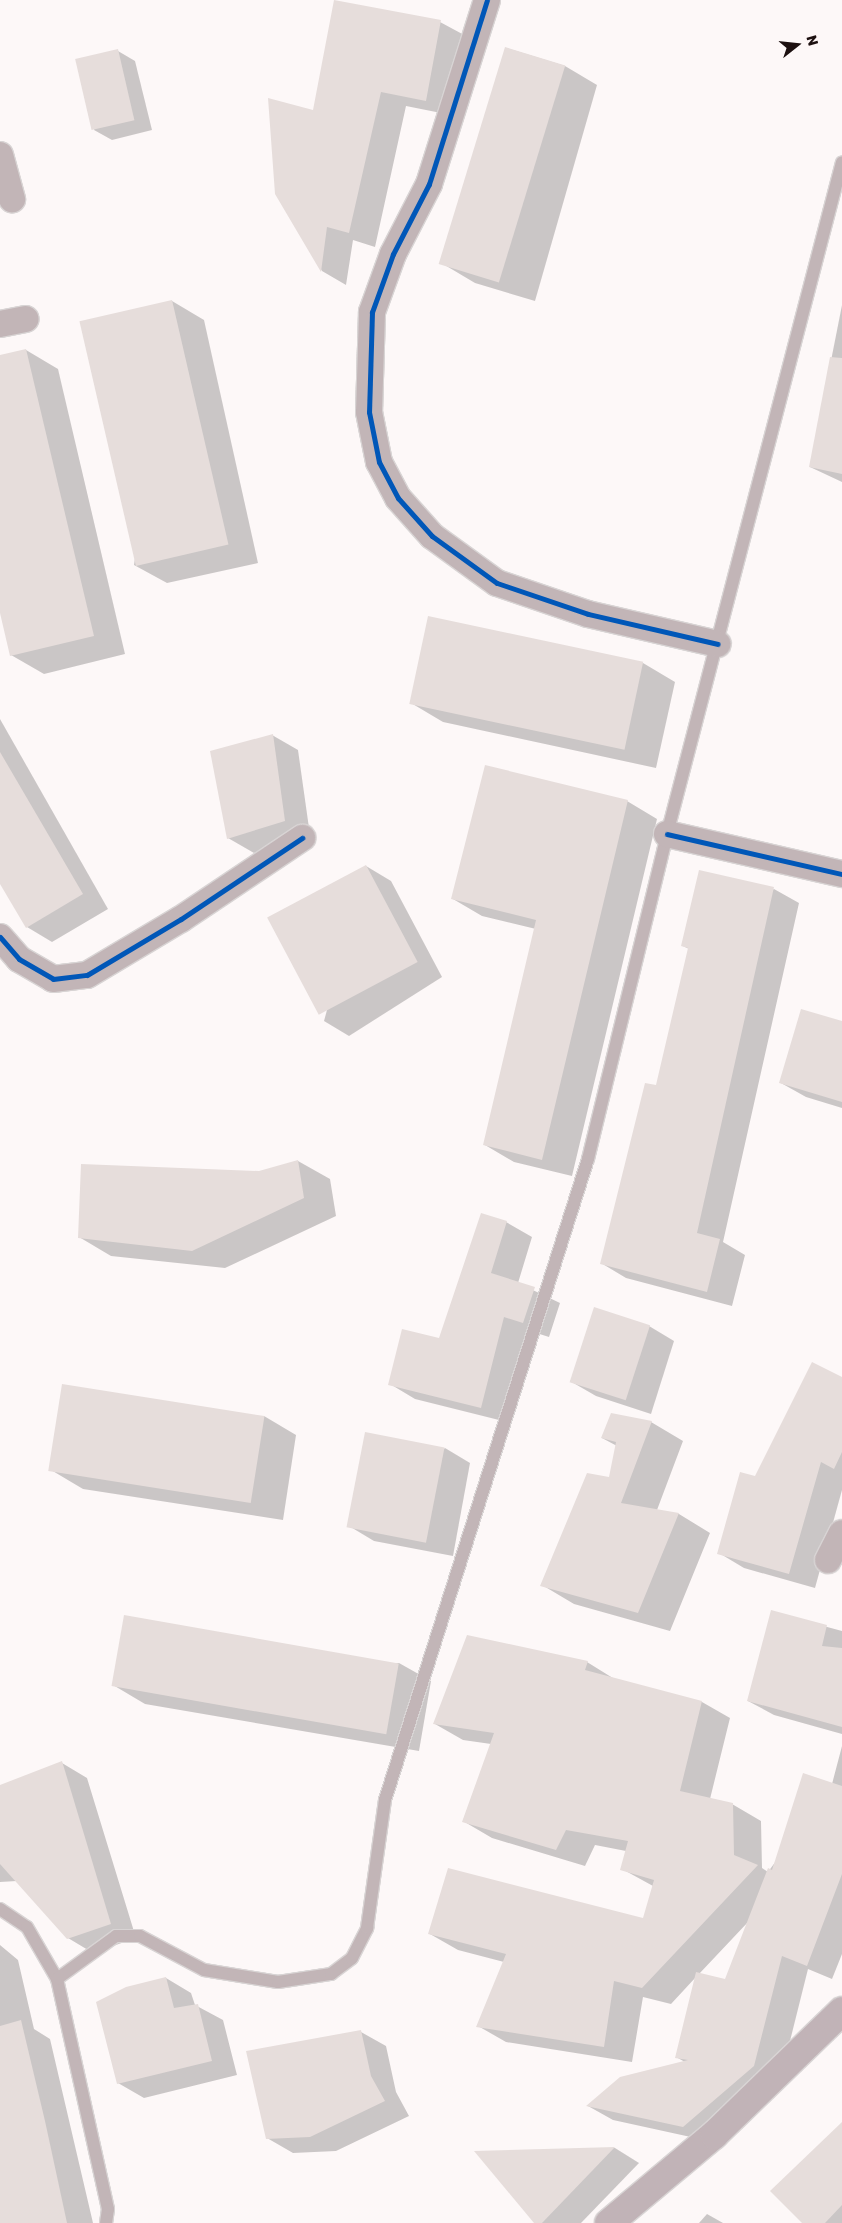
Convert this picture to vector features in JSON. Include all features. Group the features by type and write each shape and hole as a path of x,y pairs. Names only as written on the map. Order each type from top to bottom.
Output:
{"main road":[{"path":"609,2223 714,2135 842,2010"}],"street":[{"path":"487,0 429,184 393,254 372,312 369,412 379,462 398,498 432,536 497,582 588,614 718,644"},
{"path":"0,155 12,199"},
{"path":"0,324 26,319"},
{"path":"667,834 842,874"},
{"path":"0,937 19,959 53,979 87,974 182,919 302,838"},
{"path":"828,1560 842,1533"}],"lane":[{"path":"57,1979 116,1936 140,1936 204,1970 278,1982 331,1974 352,1958 367,1928 385,1800 588,1159 667,834 842,162"},
{"path":"0,1909 27,1927 57,1979 108,2209 106,2223"}],"building":[{"path":"334,0 441,20 426,101 381,92 349,233 327,227 321,272 275,194 268,98 313,110"},
{"path":"505,47 565,65 499,283 439,264"},
{"path":"118,49 134,120 92,130 75,59"},
{"path":"172,300 228,545 136,566 79,321"},
{"path":"26,349 94,636 10,656 0,613 0,355"},
{"path":"830,357 842,358 842,474 809,467"},
{"path":"428,616 643,662 624,750 409,704"},
{"path":"273,734 285,821 227,839 210,751"},
{"path":"0,752 83,894 26,928 0,884"},
{"path":"485,765 628,800 542,1160 483,1145 536,920 451,899"},
{"path":"366,865 418,962 319,1015 267,918"},
{"path":"699,870 774,887 697,1233 720,1239 707,1292 600,1264 645,1083 656,1085 688,948 681,946"},
{"path":"801,1009 842,1021 842,1102 779,1083"},
{"path":"298,1160 304,1198 192,1251 78,1238 81,1164 259,1171"},
{"path":"481,1213 507,1221 491,1273 535,1287 523,1323 504,1317 481,1408 388,1385 402,1329 439,1338"},
{"path":"594,1307 650,1325 626,1400 570,1382"},
{"path":"812,1362 842,1377 842,1452 834,1469 821,1462 789,1574 717,1554 740,1472 755,1476"},
{"path":"62,1384 264,1416 251,1503 48,1471"},
{"path":"611,1413 652,1421 621,1503 679,1513 638,1613 540,1586 587,1473 609,1477 616,1442 601,1438"},
{"path":"365,1432 445,1447 426,1543 346,1527"},
{"path":"771,1610 827,1625 822,1646 842,1648 842,1727 747,1701"},
{"path":"124,1615 399,1663 386,1734 111,1686"},
{"path":"467,1635 588,1661 585,1670 702,1701 680,1791 733,1803 734,1855 758,1865 642,1988 614,1981 604,2047 476,2027 506,1954 428,1934 448,1868 643,1918 654,1880 620,1870 628,1841 566,1830 556,1850 462,1822 494,1733 433,1724"},
{"path":"62,1761 111,1924 67,1939 0,1864 0,1785"},
{"path":"803,1773 842,1786 842,1874 807,1966 782,1956 754,2066 683,2127 586,2106 620,2077 688,2060 675,2058 696,1972 725,1979 768,1868 772,1870"},
{"path":"166,1977 174,2008 198,2004 212,2061 117,2084 96,2002 126,1987"},
{"path":"21,2020 67,2223 0,2223 0,2026"},
{"path":"361,2030 371,2076 385,2101 310,2137 266,2139 246,2051"},
{"path":"842,2122 842,2205 825,2223 802,2223 770,2191"},
{"path":"615,2147 542,2223 534,2223 474,2151"}],"cycle path":[{"path":"487,0 429,184 393,254 372,312 369,412 379,462 398,498 432,536 497,583 588,614 718,644"},
{"path":"667,834 842,874"},
{"path":"0,937 19,959 53,979 87,975 181,919 302,838"}]}
